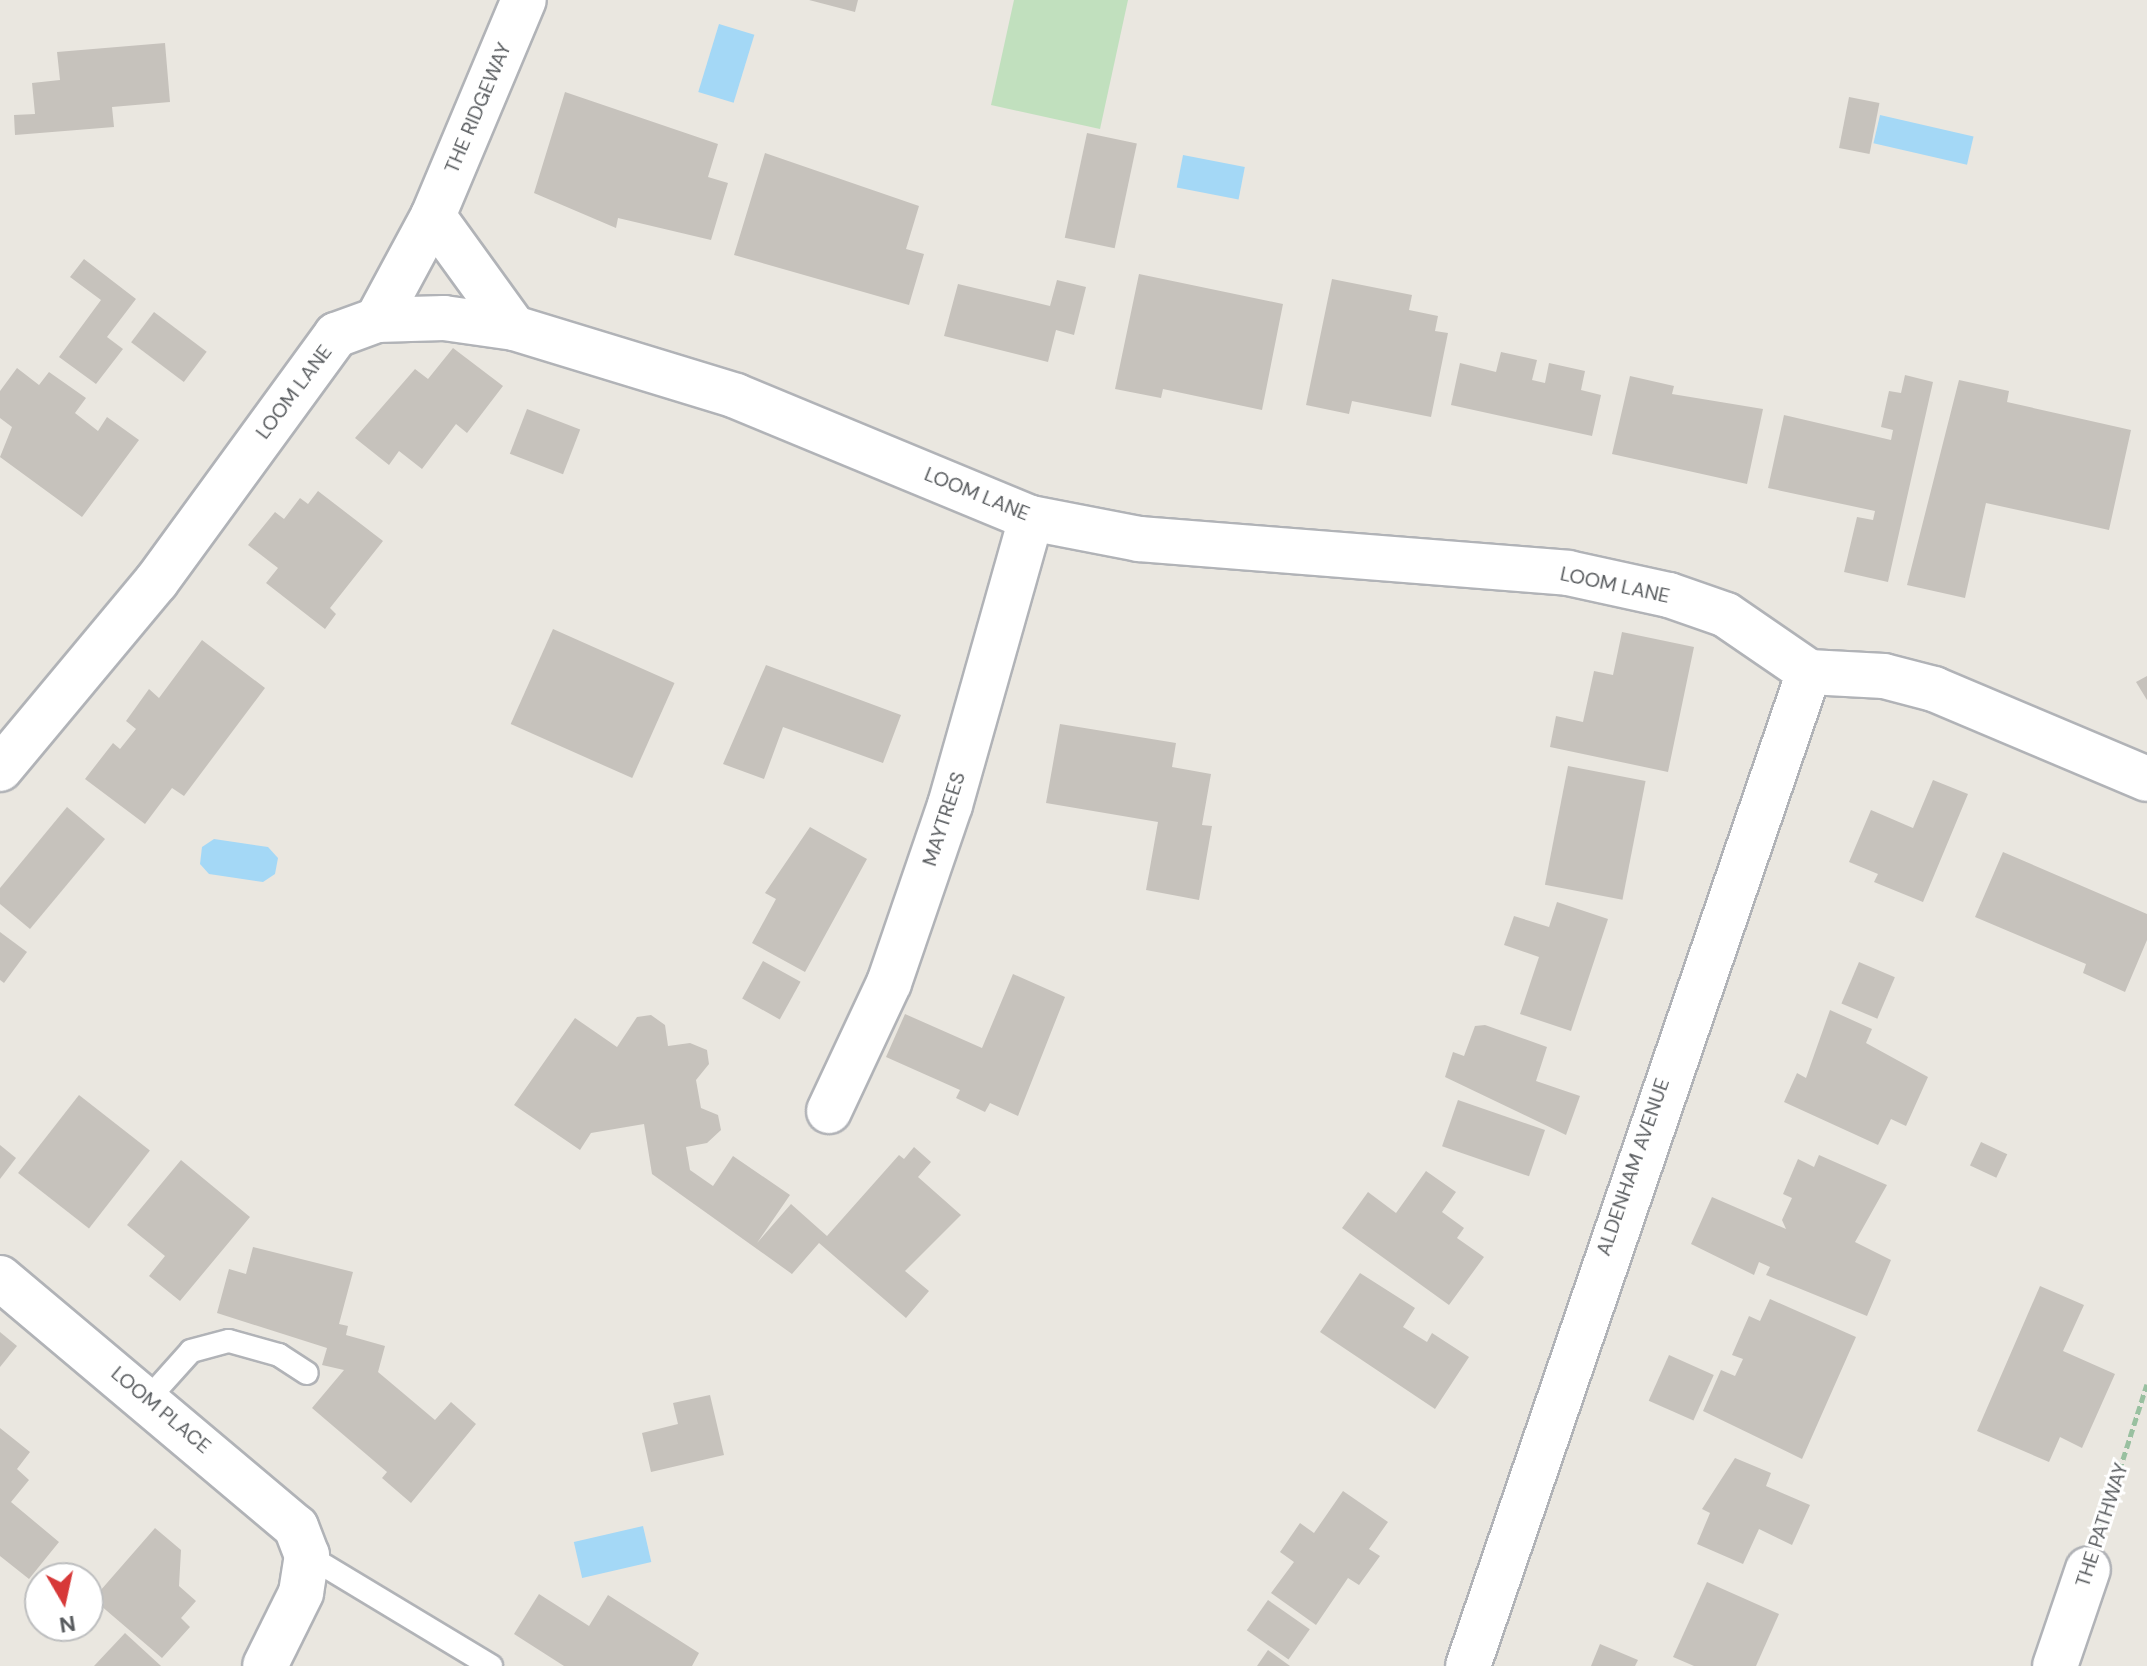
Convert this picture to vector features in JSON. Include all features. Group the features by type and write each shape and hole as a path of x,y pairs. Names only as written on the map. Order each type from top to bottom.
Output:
{"street":[{"name":"THE RIDGEWAY","path":"377,320 433,216 524,0"},
{"path":"433,216 514,328"},
{"name":"LOOM LANE","path":"0,769 156,582 336,335 377,320 444,318 514,328 736,396 1031,518 1139,539 1568,573 1726,615 1809,672"},
{"name":"MAYTREES","path":"829,1111 889,983 945,820 1031,518"},
{"path":"1809,672 1884,676 1934,689 2147,779"},
{"name":"ALDENHAM AVENUE","path":"1468,1666 1555,1394 1809,672"},
{"name":"LOOM PLACE","path":"0,1278 148,1399 296,1527 307,1555"},
{"path":"265,1666 301,1593 307,1555"},
{"name":"THE PATHWAY","path":"2055,1666 2088,1569"}],"lane":[{"path":"148,1399 191,1351 229,1341 265,1349 307,1373"},
{"path":"307,1555 491,1666"}],"path":[{"name":"THE PATHWAY","path":"2088,1569 2147,1384"}],"green space":[{"path":"1014,0 1128,0 1100,129 991,105"}],"water":[{"path":"719,24 754,35 734,103 698,92"},
{"path":"1880,115 1974,137 1967,165 1873,143"},
{"path":"1183,155 1245,167 1239,199 1177,187"},
{"path":"214,839 268,847 278,858 275,874 263,882 209,874 200,864 202,847"},
{"path":"643,1526 651,1562 582,1578 574,1542"}],"building":[{"path":"809,0 858,0 855,12"},
{"path":"165,43 170,102 112,107 114,127 15,135 14,115 35,114 32,83 60,80 57,52"},
{"path":"565,92 718,144 708,177 728,183 711,240 618,218 616,228 534,193"},
{"path":"1849,97 1879,103 1870,154 1839,148"},
{"path":"1087,133 1137,144 1115,248 1065,238"},
{"path":"765,153 919,206 906,249 924,254 909,305 734,255"},
{"path":"84,259 136,299 107,337 123,349 96,384 59,357 101,300 70,277"},
{"path":"1139,274 1283,304 1262,410 1163,389 1161,398 1115,389"},
{"path":"1332,279 1412,295 1409,310 1438,316 1435,331 1448,333 1431,417 1352,401 1349,414 1306,405"},
{"path":"1057,280 1086,287 1074,335 1056,330 1048,362 944,336 958,284 1050,306"},
{"path":"154,312 207,352 184,382 131,342"},
{"path":"453,348 503,386 467,433 456,424 422,469 399,451 389,465 355,438 415,369 428,379"},
{"path":"1501,352 1537,360 1532,380 1545,383 1549,363 1585,371 1581,390 1601,395 1592,436 1451,405 1460,363 1496,372"},
{"path":"17,368 39,385 49,372 86,398 75,413 98,431 107,417 139,440 82,517 0,457 12,427 0,418 0,391"},
{"path":"1905,375 1933,382 1888,582 1844,572 1857,517 1873,520 1875,511 1768,488 1784,415 1891,440 1893,430 1881,427 1889,391 1901,393"},
{"path":"1630,376 1674,386 1672,394 1763,409 1747,484 1612,454"},
{"path":"1959,380 2009,391 2007,402 2131,430 2109,530 1986,503 1965,598 1907,585"},
{"path":"527,409 580,429 563,474 510,454"},
{"path":"318,491 383,541 330,608 336,614 325,629 266,583 278,568 248,545 275,512 284,519 300,498 308,504"},
{"path":"553,629 675,683 632,778 511,724"},
{"path":"1622,632 1694,647 1668,772 1550,747 1556,716 1583,722 1594,671 1613,675"},
{"path":"202,640 265,688 184,796 172,788 145,824 85,779 113,743 120,749 136,729 126,721 149,689 159,698"},
{"path":"766,665 901,715 883,763 783,727 764,779 723,764"},
{"path":"2147,676 2147,700 2136,682"},
{"path":"1060,724 1176,743 1172,767 1211,774 1202,825 1212,826 1199,900 1146,890 1158,822 1046,803"},
{"path":"1568,766 1646,781 1622,900 1545,885"},
{"path":"1933,780 1968,794 1923,902 1874,882 1878,874 1849,862 1871,810 1913,828"},
{"path":"67,807 105,839 30,929 0,904 0,888"},
{"path":"810,827 867,859 805,972 752,943 776,899 765,893"},
{"path":"2003,852 2147,914 2147,940 2125,992 2083,973 2086,964 1975,917"},
{"path":"1557,902 1608,919 1571,1031 1520,1014 1539,957 1504,945 1514,916 1549,927"},
{"path":"0,932 27,952 4,983 0,980"},
{"path":"763,961 801,982 780,1019 742,999"},
{"path":"1859,962 1895,977 1877,1019 1841,1003"},
{"path":"1013,974 1065,997 1018,1116 990,1103 985,1112 956,1098 960,1090 886,1057 905,1014 982,1048"},
{"path":"1830,1010 1872,1029 1866,1043 1928,1077 1906,1126 1891,1119 1878,1145 1784,1102 1797,1073 1806,1078"},
{"path":"651,1015 665,1025 668,1046 690,1043 707,1050 709,1064 696,1080 701,1108 718,1115 721,1130 707,1143 686,1147 690,1170 713,1186 733,1156 790,1195 757,1243 791,1204 827,1236 899,1155 904,1159 914,1147 931,1162 918,1177 961,1215 905,1271 929,1291 906,1318 819,1243 792,1274 652,1174 644,1124 591,1133 580,1150 514,1105 575,1018 617,1047 637,1017"},
{"path":"1485,1025 1547,1047 1536,1081 1580,1096 1566,1135 1445,1077 1453,1052 1464,1056 1475,1026"},
{"path":"79,1095 150,1150 89,1228 18,1173"},
{"path":"1458,1100 1545,1130 1529,1176 1442,1146"},
{"path":"1981,1142 2007,1154 1996,1178 1970,1166"},
{"path":"0,1145 16,1158 0,1179"},
{"path":"1819,1155 1887,1185 1855,1242 1891,1260 1867,1316 1766,1275 1770,1267 1759,1262 1754,1275 1691,1244 1712,1197 1786,1229 1782,1220 1792,1198 1783,1194 1798,1159 1814,1167"},
{"path":"181,1160 250,1217 180,1301 149,1276 165,1256 127,1225"},
{"path":"1426,1171 1456,1192 1442,1212 1464,1228 1457,1238 1484,1257 1449,1305 1342,1228 1368,1192 1396,1213"},
{"path":"253,1247 353,1272 339,1324 348,1326 346,1335 385,1346 378,1372 435,1420 451,1402 476,1424 411,1503 382,1478 387,1472 312,1408 344,1370 322,1365 327,1348 217,1313 229,1269 246,1274"},
{"path":"1360,1273 1415,1308 1403,1327 1427,1342 1432,1333 1469,1357 1435,1409 1320,1332"},
{"path":"2040,1286 2084,1305 2063,1351 2115,1374 2082,1448 2060,1437 2049,1462 1977,1431"},
{"path":"1770,1299 1856,1337 1802,1459 1703,1411 1721,1370 1735,1376 1743,1359 1732,1355 1749,1316 1760,1321"},
{"path":"0,1332 17,1346 0,1367"},
{"path":"1669,1355 1714,1375 1693,1421 1649,1401"},
{"path":"710,1395 724,1455 651,1472 642,1433 678,1424 673,1403"},
{"path":"0,1428 30,1452 17,1469 29,1480 11,1502 59,1542 43,1562 24,1562 24,1575 0,1556"},
{"path":"1735,1458 1771,1473 1766,1486 1810,1505 1792,1545 1759,1529 1743,1564 1697,1544 1710,1513 1702,1509"},
{"path":"1343,1491 1388,1522 1369,1549 1380,1556 1359,1585 1348,1578 1316,1625 1271,1593 1294,1562 1280,1552 1300,1523 1314,1533"},
{"path":"155,1528 181,1550 179,1586 196,1601 181,1618 190,1627 162,1658 104,1608 104,1586"},
{"path":"1707,1582 1779,1614 1756,1666 1694,1666 1673,1657"},
{"path":"539,1594 589,1626 608,1595 699,1653 692,1666 564,1666 514,1634"},
{"path":"1268,1600 1310,1629 1289,1660 1247,1630"},
{"path":"125,1633 161,1666 94,1666"},
{"path":"1600,1644 1638,1660 1635,1666 1591,1666"},
{"path":"1268,1650 1290,1666 1257,1666"}]}
